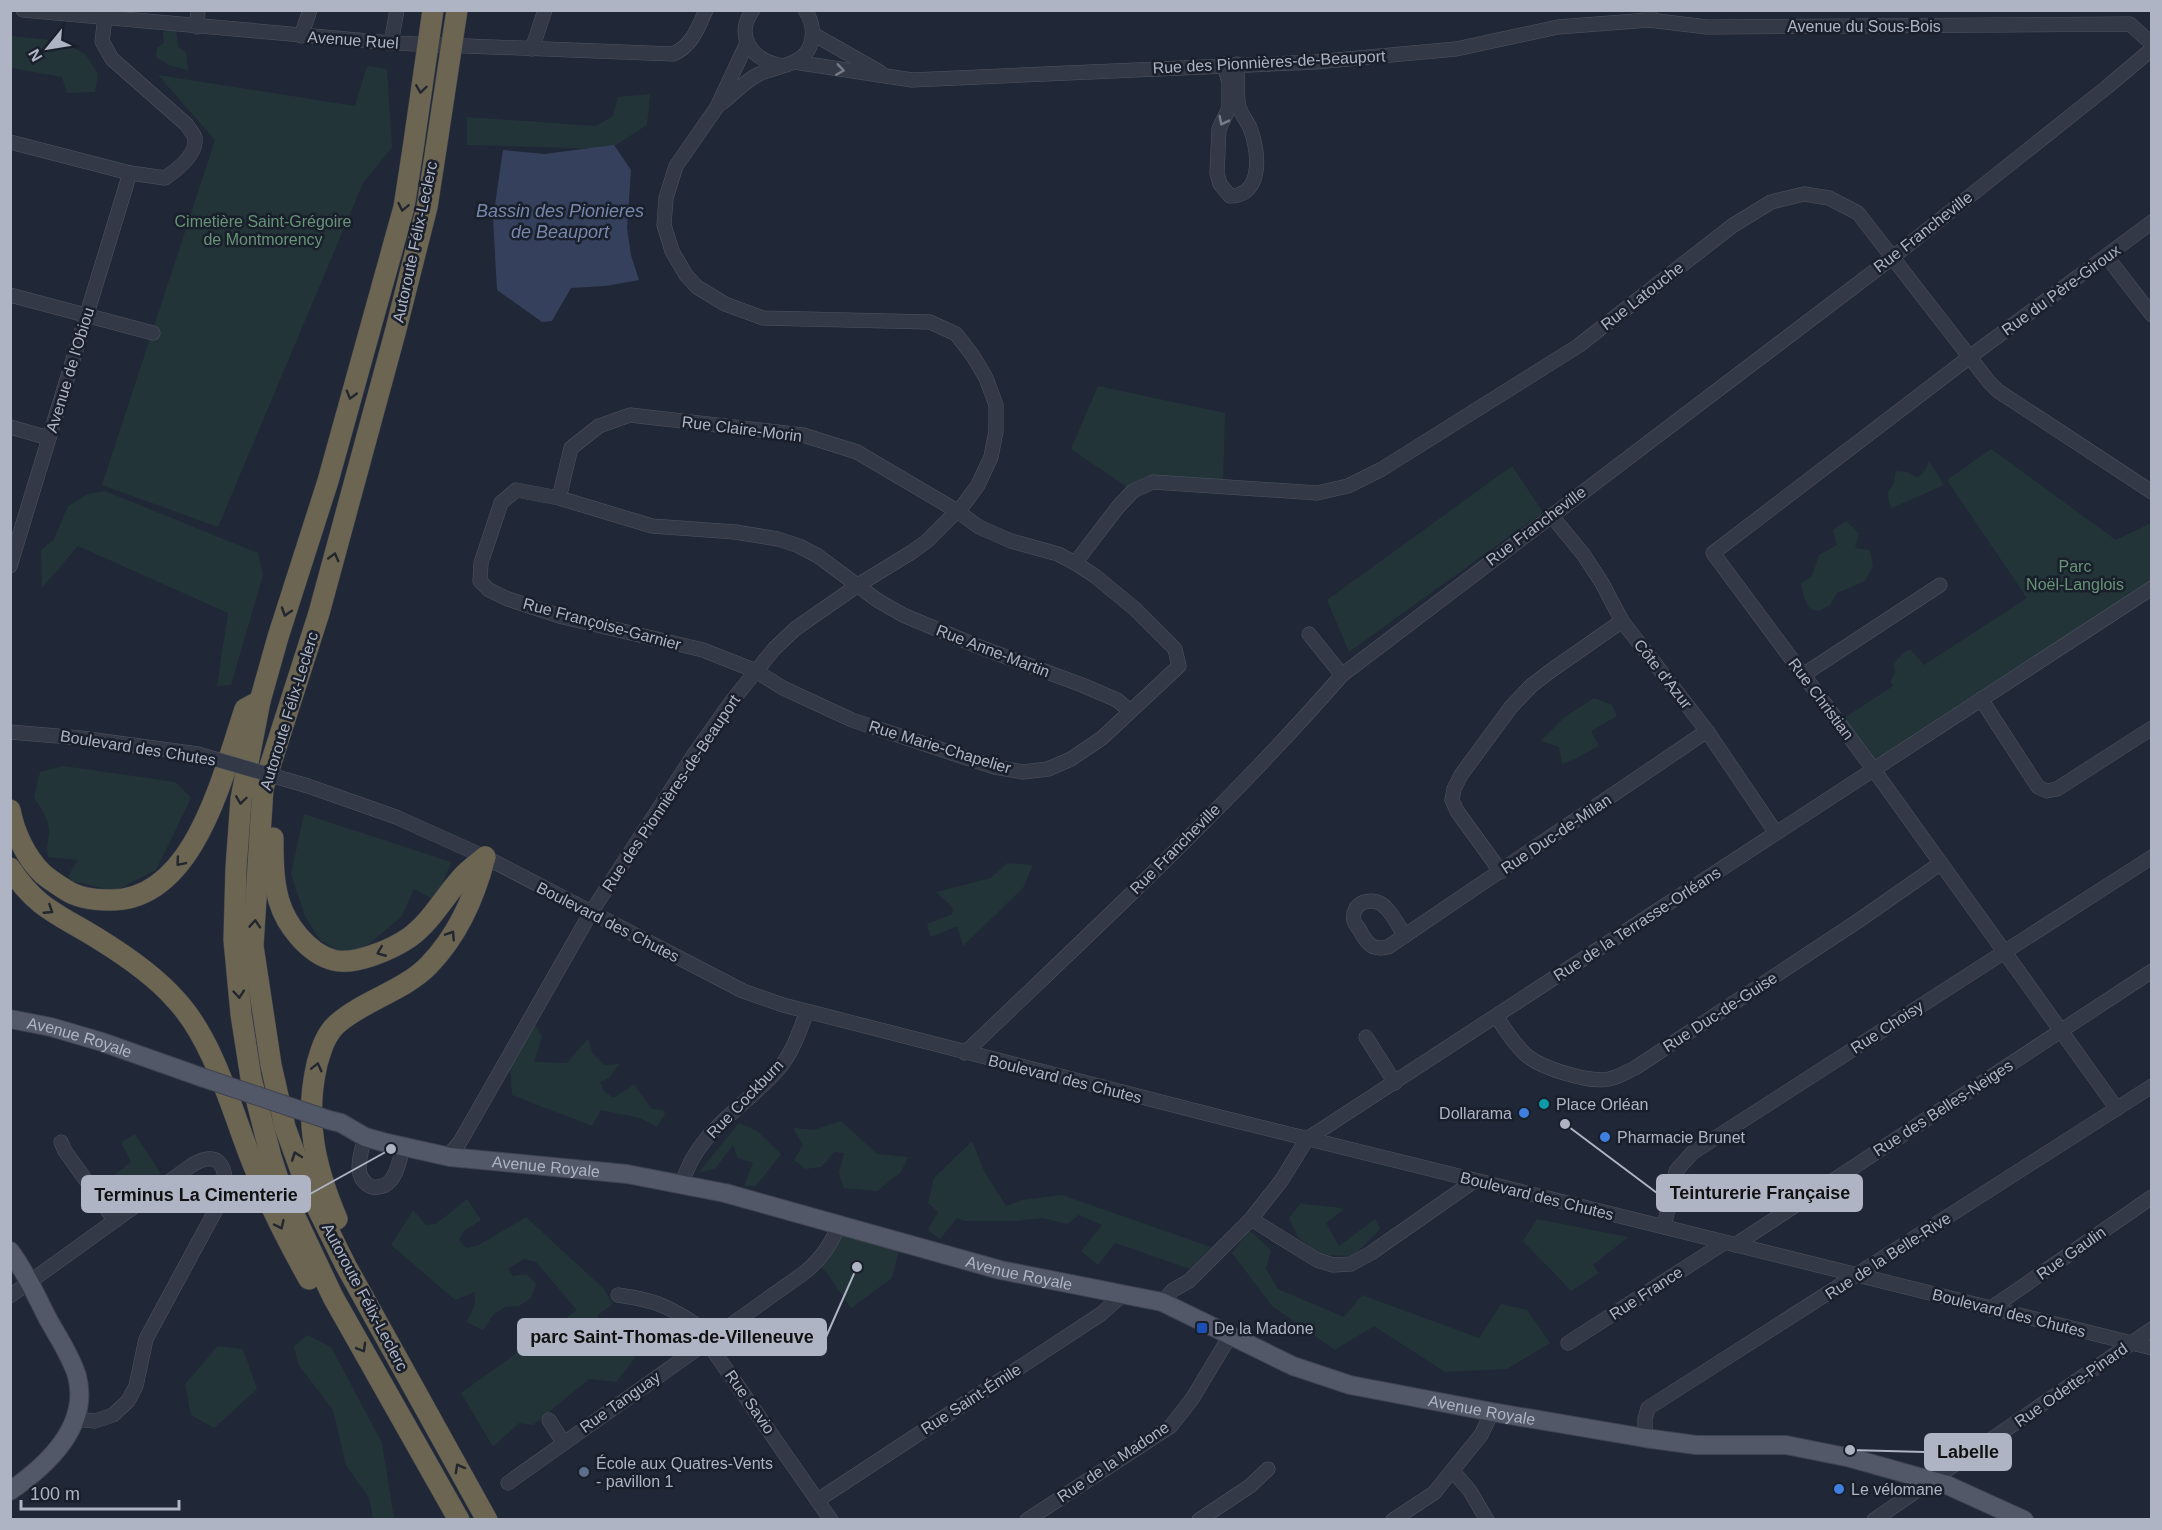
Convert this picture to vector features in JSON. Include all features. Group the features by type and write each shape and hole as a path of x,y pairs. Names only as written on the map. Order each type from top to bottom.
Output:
{"highway":[{"name":"Autoroute Félix-Leclerc","path":"433,10 404,207 328,481 260,701 241,800 234,940 240,1014 251,1078 271,1157 293,1215 333,1298 459,1520"},
{"name":"Autoroute Félix-Leclerc","path":"457,10 427,207 319,613 263,788 253,946 271,1065 285,1127 306,1185 346,1266 487,1520"},
{"path":"10,810 21,844 43,873 70,892 92,900 123,900 152,889 182,862 204,827 245,709 260,701"},
{"path":"290,707 273,806 273,863 280,902 292,927 310,948 334,960 362,959 387,950 410,937 429,919 465,874 485,857"},
{"path":"346,1266 347,1245 324,1184 311,1128 310,1100 324,1041 336,1025 362,1006 428,966 463,916 478,885 485,857"},
{"path":"10,868 23,888 44,907 99,939 155,980 177,1000 212,1058 281,1229 316,1292 333,1298"}],"main road":[{"name":"Avenue Royale","path":"10,1019 51,1027 102,1042 341,1123 365,1137 448,1156 627,1174 725,1193 1000,1269 1162,1302 1293,1366 1350,1385 1645,1438 1696,1445 1786,1445 1851,1458 1947,1485 2025,1520"},
{"path":"10,1251 24,1270 28,1283 67,1353 77,1376 79,1397 76,1419 66,1439 50,1458 10,1491"}],"street":[{"name":"Avenue Ruel","path":"22,10 66,12 105,18 131,15 197,27 391,43 673,54 684,49 692,41 706,10"},
{"path":"197,27 198,10"},
{"path":"301,36 310,10"},
{"path":"391,43 397,10"},
{"path":"532,49 545,10"},
{"name":"Rue des Pionnières-de-Beauport","path":"448,1156 460,1142 590,914 731,702 774,649 795,629 858,585 912,552 959,511 978,485 991,457 996,430 996,405 986,378 956,334 930,322 763,318 725,304 697,287 686,275 672,251 664,225 666,198 676,166 717,106 747,43 746,24 753,10"},
{"path":"794,62 807,51 813,34 812,25 805,10"},
{"name":"Rue des Pionnières-de-Beauport","path":"717,106 756,75 794,62 912,80 1315,62 1456,50 1558,27 1649,15"},
{"name":"Avenue du Sous-Bois","path":"1649,15 1707,27 2130,24 2151,44"},
{"path":"10,142 136,174 165,178 179,168 192,152 195,138 187,125 112,59 102,41 105,18"},
{"name":"Rue des Pionnières-de-Beauport","path":"813,34 887,76"},
{"path":"747,43 757,57 778,66"},
{"name":"Rue Francheville","path":"965,1053 1173,852 1306,716 1342,675 1893,257 2107,87 2151,49"},
{"path":"1231,64 1239,107 1250,129 1256,169 1255,180 1250,189 1238,196 1230,196 1225,192 1217,173 1218,129 1229,108 1231,64"},
{"name":"Avenue de l'Obiou","path":"10,566 86,316 136,174"},
{"name":"Rue Latouche","path":"1075,562 1133,491 1152,482 1317,493 1348,486 1373,473 1578,346 1732,226 1771,202 1804,194 1829,198 1858,213 1998,391 2151,492"},
{"name":"Rue du Père-Giroux","path":"1971,357 2151,222"},
{"path":"2107,257 2151,315"},
{"path":"10,295 153,333"},
{"name":"Rue Christian","path":"1971,357 1713,552 1875,770 2117,1109"},
{"name":"Rue Claire-Morin","path":"559,498 571,448 599,426 630,416 803,435 857,452 957,511"},
{"path":"10,427 49,438"},
{"name":"Rue Françoise-Garnier","path":"756,671 703,650 563,617 508,599 489,590 480,581 481,563 501,503 516,490 559,498 652,526 735,532 778,539 818,556 858,585"},
{"name":"Rue Marie-Chapelier","path":"756,671 783,688 852,720 958,756 1023,772 1048,769 1071,759 1102,738 1179,666 1175,650 1135,609 1075,562 1058,554 1011,542 979,527 957,511"},
{"name":"Côte d'Azur","path":"1551,515 1583,554 1602,583 1622,621 1707,731 1776,833"},
{"name":"Rue Anne-Martin","path":"858,585 903,615 977,646 1082,685 1117,700 1130,711"},
{"path":"1803,675 1940,585"},
{"name":"Rue de la Terrasse-Orléans","path":"1162,1302 1173,1290 1190,1281 1251,1219 1281,1181 1307,1139 2151,588"},
{"path":"1501,872 1457,811 1452,800 1454,789 1511,707 1531,686 1622,621"},
{"path":"1309,634 1342,675"},
{"path":"1981,699 2038,787 2047,791 2057,789 2151,728"},
{"name":"Rue Duc-de-Milan","path":"1405,936 1707,731"},
{"name":"Boulevard des Chutes","path":"10,732 81,738 198,754 308,786 396,817 485,857 590,914 743,991 807,1012 1474,1181 2151,1348"},
{"name":"Rue Choisy","path":"1664,1227 1676,1171 1692,1153 2151,857"},
{"name":"Rue Duc-de-Guise","path":"1497,1017 1510,1037 1526,1055 1539,1065 1595,1079 1606,1080 1618,1077 1858,921 1941,862"},
{"name":"Rue des Belles-Neiges","path":"1729,1244 2151,971"},
{"name":"Rue Cockburn","path":"682,1185 691,1159 707,1138 782,1064 793,1046 807,1012"},
{"path":"1366,1037 1395,1083"},
{"name":"Rue de la Belle-Rive","path":"1645,1438 1645,1419 1648,1408 1858,1276 2151,1086"},
{"path":"365,1137 358,1169 362,1180 372,1187 381,1187 391,1180 398,1167 403,1146"},
{"path":"61,1142 64,1152 115,1221"},
{"path":"10,1296 204,1158 216,1160 222,1165 226,1176 226,1191 146,1339 136,1386 128,1401 113,1415 95,1421 76,1419"},
{"path":"1251,1219 1317,1260 1333,1264 1351,1264 1371,1253 1474,1181"},
{"name":"Rue Gaulin","path":"1990,1309 2151,1197"},
{"name":"Rue Tanguay","path":"508,1483 816,1264 835,1236 839,1224"},
{"name":"Rue France","path":"1568,1343 1729,1244"},
{"name":"Rue Savio","path":"618,1295 649,1299 672,1309 694,1323 831,1520"},
{"name":"Rue Saint-Émile","path":"818,1500 1101,1314 1122,1295"},
{"name":"Rue Odette-Pinard","path":"1874,1520 2151,1329"},
{"name":"Rue de la Madone","path":"1027,1520 1171,1426 1192,1399 1230,1336"},
{"path":"1393,1520 1434,1493 1481,1435 1492,1412"},
{"name":"Rue Tanguay","path":"549,1420 563,1442"},
{"path":"1199,1520 1250,1486 1268,1469"},
{"path":"1452,1471 1470,1491 1487,1520"}],"green space":[{"path":"176,29 178,47 186,52 188,70 169,65 156,57 157,48 164,43 163,32"},
{"path":"11,36 60,41 85,54 98,74 95,92 67,93 62,77 11,68"},
{"name":"Cimetière Saint-Grégoire de Montmorency","path":"367,66 387,69 392,147 363,183 218,527 102,485 215,140 158,75 355,106"},
{"path":"650,94 647,125 610,149 467,145 467,117 596,126 613,116 618,97"},
{"path":"1098,386 1225,413 1223,486 1176,482 1133,491 1071,449"},
{"name":"Parc Noël-Langlois","path":"1991,449 2116,540 2151,523 2151,588 1874,770 1838,722 1893,686 1890,681 1895,673 1894,664 1903,653 1910,649 1924,665 2027,598 1947,480"},
{"path":"1929,461 1944,485 1892,508 1888,492 1893,485 1896,471 1907,472 1917,478 1925,471"},
{"path":"1512,466 1543,512 1349,652 1327,600"},
{"path":"105,491 258,553 263,575 231,685 217,686 228,613 78,546 42,588 41,550 54,539 68,506 88,494"},
{"path":"1846,521 1859,533 1855,548 1870,550 1873,566 1865,581 1837,593 1830,605 1819,611 1810,609 1801,583 1812,576 1819,555 1837,545 1833,530"},
{"path":"1594,698 1612,705 1617,716 1591,731 1599,746 1562,764 1559,747 1541,741 1565,717"},
{"path":"63,766 175,782 191,798 156,870 115,891 72,881 68,876 78,860 48,857 48,823 34,797 40,772"},
{"path":"304,814 451,862 436,901 414,889 402,916 369,944 346,955 320,940 305,916 291,874"},
{"path":"1007,863 1033,865 1023,888 963,946 957,926 931,937 927,924 952,914 953,908 936,892 991,878"},
{"path":"533,1022 542,1036 534,1062 567,1063 588,1039 593,1054 604,1065 619,1064 609,1078 600,1082 604,1091 613,1098 634,1085 652,1109 663,1110 665,1114 657,1127 640,1118 601,1110 592,1126 512,1095 510,1066"},
{"path":"841,1121 877,1154 908,1157 901,1172 877,1191 844,1188 839,1173 844,1153 834,1152 821,1167 806,1169 794,1160 803,1145 793,1128 814,1130"},
{"path":"739,1123 757,1131 781,1154 756,1186 744,1186 753,1163 738,1158 733,1145 715,1169 699,1172"},
{"path":"135,1134 161,1174 119,1206 106,1181 131,1162 121,1142"},
{"path":"972,1141 984,1171 1006,1206 1022,1200 1062,1195 1211,1247 1190,1269 1115,1243 1098,1265 1081,1251 1102,1225 1079,1215 1067,1224 1042,1218 1015,1221 964,1221 957,1218 940,1239 928,1230 938,1212 928,1203 934,1178"},
{"path":"467,1199 481,1220 464,1231 459,1240 466,1248 477,1246 526,1217 604,1289 613,1304 598,1315 595,1336 631,1345 635,1358 616,1382 589,1379 533,1425 519,1423 493,1447 461,1393 577,1310 536,1262 524,1259 508,1269 513,1276 527,1274 536,1284 531,1298 519,1306 505,1307 493,1315 483,1330 467,1322 475,1305 475,1292 455,1300 391,1245 413,1210 426,1225 436,1224"},
{"path":"1301,1203 1344,1209 1326,1223 1339,1246 1375,1219 1380,1229 1353,1256 1319,1255 1298,1237 1289,1218"},
{"path":"1537,1219 1628,1237 1593,1265 1599,1273 1571,1291 1523,1241"},
{"path":"839,1224 901,1242 892,1278 851,1308 826,1272 816,1264"},
{"path":"1249,1230 1271,1250 1266,1269 1278,1289 1344,1317 1362,1295 1479,1338 1501,1304 1527,1310 1550,1343 1507,1369 1445,1372 1374,1326 1335,1350 1272,1306 1232,1253"},
{"path":"307,1335 331,1347 382,1443 394,1519 373,1519 369,1498 346,1465 333,1410 298,1364 294,1346"},
{"path":"218,1346 243,1349 257,1389 214,1428 191,1415 185,1384"}],"water":[{"name":"Bassin des Pionieres de Beauport","path":"614,145 631,170 627,228 631,255 639,280 606,286 571,288 552,321 542,322 497,290 493,218 503,150 544,154"}],"place":[{"name":"Place Orléan","path":"1544,1104"},
{"name":"Dollarama","path":"1524,1113"},
{"name":"Teinturerie Française","path":"1565,1124"},
{"name":"Pharmacie Brunet","path":"1605,1137"},
{"name":"Terminus La Cimenterie","path":"391,1149"},
{"name":"parc Saint-Thomas-de-Villeneuve","path":"857,1267"},
{"name":"De la Madone","path":"1202,1328"},
{"name":"Labelle","path":"1850,1450"},
{"name":"École aux Quatres-Vents - pavillon 1","path":"584,1472"},
{"name":"Le vélomane","path":"1839,1489"}]}
